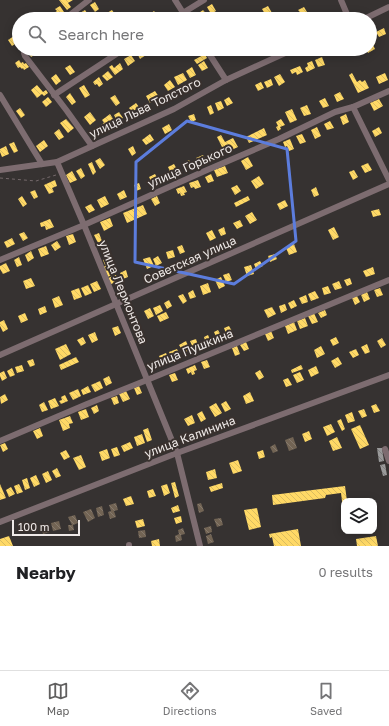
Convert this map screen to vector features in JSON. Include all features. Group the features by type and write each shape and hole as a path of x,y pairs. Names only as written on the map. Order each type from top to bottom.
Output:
{"street":[{"path":"74,12 89,0"},
{"path":"175,0 182,12"},
{"path":"185,12 204,0"},
{"path":"341,0 347,12"},
{"path":"377,13 389,7"},
{"path":"25,56 92,146"},
{"path":"54,95 113,56"},
{"path":"211,56 226,80"},
{"name":"улица Льва Толстого","path":"0,170 57,162 174,109 226,80 279,56"},
{"name":"улица Горького","path":"0,260 84,225 279,139 335,112 353,108 389,91"},
{"path":"0,95 42,164"},
{"path":"353,108 389,180"},
{"name":"улица Лермонтова","path":"57,162 177,453 200,546"},
{"name":"Советская улица","path":"0,355 389,184"},
{"name":"улица Пушкина","path":"0,441 87,404 388,283"},
{"name":"улица Калинина","path":"0,522 177,453 389,375"},
{"path":"385,449 389,462"}],"path":[{"path":"0,178 36,181 61,173"}],"highlighted area":[{"path":"187,121 287,149 296,241 234,284 135,262 136,162"}],"building: Homes":[{"path":"59,0 73,0 68,3 71,7 67,10"},
{"path":"95,2 99,9 95,12 90,5"},
{"path":"212,4 216,11 210,12 207,7"},
{"path":"60,6 64,12 56,12 57,11 55,9"},
{"path":"268,6 271,12 264,12 262,9"},
{"path":"304,7 307,12 300,12 298,10"},
{"path":"384,28 386,34 379,37 377,32"},
{"path":"12,37 12,46 8,40"},
{"path":"132,56 135,61 128,66 124,59"},
{"path":"201,56 206,56 207,58 197,64 194,60"},
{"path":"322,57 325,65 318,67 315,60"},
{"path":"19,60 21,63 26,63 29,67 24,70 20,67 18,68 15,63"},
{"path":"204,61 208,68 202,71 198,65"},
{"path":"312,61 315,68 307,72 305,68 308,66 307,63"},
{"path":"120,63 123,69 115,75 109,67 112,65 114,68"},
{"path":"70,65 75,72 70,75 65,68"},
{"path":"300,66 303,72 297,75 296,72 292,74 290,70"},
{"path":"192,67 196,75 190,78 186,71"},
{"path":"108,71 113,77 107,81 102,76"},
{"path":"183,73 187,80 178,85 174,77"},
{"path":"352,73 357,82 360,80 362,82 365,80 369,88 358,93 349,75"},
{"path":"385,73 388,80 379,84 376,77"},
{"path":"56,74 61,81 56,85 51,78"},
{"path":"280,74 285,82 279,86 274,77"},
{"path":"99,77 103,84 99,87 93,82"},
{"path":"271,79 273,85 267,88 264,82"},
{"path":"170,80 175,87 168,91 164,85"},
{"path":"261,82 264,88 258,91 255,85"},
{"path":"37,85 43,92 46,90 48,93 44,96 42,94 37,98 31,90"},
{"path":"84,85 90,95 85,98 79,88"},
{"path":"155,91 159,97 150,103 146,96"},
{"path":"340,92 344,99 337,102 334,95"},
{"path":"70,93 76,102 72,105 66,97"},
{"path":"115,95 120,103 116,106 110,98"},
{"path":"48,97 52,102 46,107 42,102"},
{"path":"229,97 233,103 227,106 224,100"},
{"path":"325,98 329,106 323,108 319,101"},
{"path":"379,99 383,106 374,111 370,103"},
{"path":"221,101 224,108 218,111 215,103"},
{"path":"136,103 139,107 132,112 129,108"},
{"path":"211,105 214,113 210,115 207,107"},
{"path":"307,105 311,114 304,116 300,108"},
{"path":"20,108 25,115 21,118 16,111"},
{"path":"292,109 297,120 290,123 285,112"},
{"path":"90,112 96,120 90,125 84,117"},
{"path":"119,112 123,118 117,121 114,115"},
{"path":"110,114 115,122 104,129 101,125 104,123 102,120"},
{"path":"194,114 196,120 191,122 188,116"},
{"path":"346,114 349,122 343,125 340,117"},
{"path":"66,119 74,128 68,133 60,123"},
{"path":"281,119 285,125 280,127 281,129 278,131 276,122"},
{"path":"330,121 334,128 327,130 324,124"},
{"path":"169,124 172,130 165,134 162,128"},
{"path":"317,127 321,136 315,139 311,130"},
{"path":"379,127 382,133 375,137 372,131"},
{"path":"264,128 267,135 249,143 246,137"},
{"path":"59,129 64,137 59,140 54,133"},
{"path":"150,134 154,140 146,145 142,140"},
{"path":"302,134 306,142 300,144 296,136"},
{"path":"221,135 225,142 233,138 238,147 225,153 217,137"},
{"path":"290,139 294,149 289,151 283,142"},
{"path":"44,140 48,146 40,152 36,146"},
{"path":"14,142 18,151 14,153 9,144"},
{"path":"6,146 9,154 2,157 0,149"},
{"path":"133,146 136,153 132,156 128,149"},
{"path":"203,155 206,161 199,164 196,158"},
{"path":"248,157 253,166 246,170 241,161"},
{"path":"100,158 105,165 100,169 95,161"},
{"path":"189,160 192,167 186,170 183,163"},
{"path":"92,162 96,172 93,175 88,164"},
{"path":"368,163 372,170 365,173 361,166"},
{"path":"174,164 178,171 171,174 168,167"},
{"path":"225,166 228,173 217,177 214,170"},
{"path":"81,168 85,176 81,179 76,171"},
{"path":"354,170 358,177 353,180 349,172"},
{"path":"72,171 77,180 70,183 66,175"},
{"path":"155,174 159,181 153,185 149,177"},
{"path":"211,174 214,181 208,183 205,177"},
{"path":"259,176 264,184 256,189 251,181"},
{"path":"55,180 57,186 52,188 54,192 49,194 44,185"},
{"path":"198,180 201,187 195,189 194,187 191,188 189,183"},
{"path":"139,183 141,189 136,191 134,185"},
{"path":"237,185 241,191 235,195 231,188"},
{"path":"184,186 187,192 184,193 185,195 181,196 180,193 178,194 176,189"},
{"path":"316,187 319,195 314,197 311,190"},
{"path":"35,190 38,197 34,199 30,192"},
{"path":"124,190 127,197 120,200 117,194"},
{"path":"22,196 27,204 23,207 18,199"},
{"path":"105,196 109,204 101,208 97,200"},
{"path":"157,196 160,203 155,206 151,199"},
{"path":"248,196 250,200 236,207 234,203"},
{"path":"285,200 288,206 280,210 277,204"},
{"path":"91,204 95,210 89,213 85,207"},
{"path":"143,205 147,214 127,223 123,213"},
{"path":"379,209 381,215 373,217 371,211"},
{"path":"252,212 257,220 250,224 245,216"},
{"path":"110,218 113,226 104,231 100,222"},
{"path":"50,219 54,227 46,230 45,226 41,227 40,223"},
{"path":"240,220 243,226 237,229 233,223"},
{"path":"224,227 226,234 221,236 218,230"},
{"path":"334,227 339,237 333,240 328,230"},
{"path":"212,230 216,238 210,241 206,233"},
{"path":"24,232 28,238 23,241 19,234"},
{"path":"99,233 102,241 98,243 94,235"},
{"path":"73,234 76,242 69,245 66,236"},
{"path":"12,238 15,244 7,248 4,242"},
{"path":"57,241 61,247 55,251 51,245"},
{"path":"294,244 297,252 289,255 286,248"},
{"path":"182,245 185,252 180,254 177,247"},
{"path":"46,246 49,254 41,257 38,249"},
{"path":"173,250 175,257 168,259 166,252"},
{"path":"31,251 34,258 28,262 25,255"},
{"path":"275,254 277,259 270,262 268,256"},
{"path":"112,256 114,261 105,265 103,260"},
{"path":"158,256 162,263 156,266 153,259"},
{"path":"19,257 22,265 17,267 14,260"},
{"path":"150,257 154,266 147,269 143,259"},
{"path":"260,261 263,266 256,269 254,264"},
{"path":"113,262 117,272 108,277 103,267"},
{"path":"6,263 10,271 3,274 0,266"},
{"path":"251,265 254,274 247,276 244,267"},
{"path":"373,267 375,274 366,277 363,271"},
{"path":"126,270 128,277 123,279 120,273"},
{"path":"229,273 232,280 226,282 223,275"},
{"path":"116,275 118,281 111,284 108,278"},
{"path":"221,277 225,286 219,289 215,280"},
{"path":"31,278 35,286 26,289 23,281"},
{"path":"350,278 352,284 347,286 344,280"},
{"path":"97,281 101,289 94,292 90,284"},
{"path":"339,281 342,288 335,290 332,284"},
{"path":"208,283 211,292 203,295 200,286"},
{"path":"88,285 92,293 85,296 81,288"},
{"path":"328,286 331,293 324,295 322,288"},
{"path":"79,288 82,297 74,300 71,291"},
{"path":"380,288 383,295 377,297 374,290"},
{"path":"193,290 196,297 190,299 188,293"},
{"path":"315,291 319,298 311,301 308,294"},
{"path":"367,292 370,299 364,302 361,295"},
{"path":"183,294 187,301 183,304 178,296"},
{"path":"306,295 308,302 302,304 299,298"},
{"path":"59,296 63,305 55,308 52,299"},
{"path":"357,296 360,302 355,305 352,298"},
{"path":"169,300 172,306 167,309 164,303"},
{"path":"294,300 297,306 291,309 288,303"},
{"path":"285,304 287,310 281,313 279,306"},
{"path":"160,305 163,311 156,315 153,308"},
{"path":"45,306 47,312 40,315 38,309"},
{"path":"272,307 276,314 268,318 264,310"},
{"path":"150,308 154,316 148,319 144,311"},
{"path":"325,310 327,315 321,318 318,313"},
{"path":"166,312 169,318 160,322 157,316"},
{"path":"25,313 28,320 21,323 18,316"},
{"path":"314,313 318,322 312,324 308,316"},
{"path":"305,318 308,326 300,329 297,321"},
{"path":"4,320 8,329 3,332 0,322"},
{"path":"294,322 297,330 288,334 285,326"},
{"path":"118,326 121,333 115,336 112,328"},
{"path":"229,326 233,333 227,336 224,328"},
{"path":"218,330 222,337 217,339 214,332"},
{"path":"271,331 274,338 268,341 265,334"},
{"path":"95,332 98,340 92,343 88,335"},
{"path":"208,335 211,342 206,344 204,337"},
{"path":"83,337 86,343 81,346 77,340"},
{"path":"336,337 339,343 333,346 330,340"},
{"path":"382,338 386,345 381,348 377,341"},
{"path":"196,339 199,348 194,350 190,341"},
{"path":"186,341 190,350 184,353 179,345"},
{"path":"246,342 249,349 244,351 240,345"},
{"path":"66,344 71,354 60,360 55,349"},
{"path":"367,344 370,352 365,354 361,347"},
{"path":"237,346 240,354 235,356 232,348"},
{"path":"321,346 325,354 317,358 314,350"},
{"path":"177,349 180,356 172,359 169,352"},
{"path":"356,349 359,355 353,358 349,352"},
{"path":"166,353 169,360 162,363 159,356"},
{"path":"76,357 79,362 61,370 59,365"},
{"path":"338,357 342,364 335,368 331,361"},
{"path":"33,359 35,365 30,367 27,361"},
{"path":"207,360 210,367 204,369 201,362"},
{"path":"22,365 24,371 17,373 15,367"},
{"path":"195,365 197,370 194,371 195,374 192,375 191,372 188,374 186,369"},
{"path":"301,365 303,369 292,373 291,370"},
{"path":"316,366 319,373 311,377 308,370"},
{"path":"12,368 15,375 10,377 7,371"},
{"path":"260,370 264,377 259,380 255,373"},
{"path":"4,371 7,378 2,381 0,373"},
{"path":"300,372 304,380 297,383 293,375"},
{"path":"175,373 178,380 172,382 169,375"},
{"path":"109,376 112,383 106,386 103,379"},
{"path":"288,378 292,385 286,387 283,380"},
{"path":"100,381 103,388 95,392 91,385"},
{"path":"88,386 91,392 83,395 81,390"},
{"path":"139,386 142,393 137,395 134,388"},
{"path":"78,389 81,396 73,400 69,393"},
{"path":"126,391 130,399 123,402 119,394"},
{"path":"250,392 254,401 246,404 243,396"},
{"path":"5,394 8,400 1,404 0,397"},
{"path":"65,395 68,401 61,404 59,401 62,400 61,397"},
{"path":"117,396 119,403 114,405 111,398"},
{"path":"55,398 59,406 51,409 48,401"},
{"path":"226,401 231,409 225,412 221,404"},
{"path":"44,402 48,410 42,412 39,405"},
{"path":"216,403 222,413 215,417 209,407"},
{"path":"376,404 380,411 374,413 371,406"},
{"path":"97,405 99,411 94,414 91,408"},
{"path":"86,409 89,417 81,420 78,412"},
{"path":"364,409 367,416 362,418 358,411"},
{"path":"202,411 206,419 201,422 197,414"},
{"path":"352,412 355,421 348,423 345,415"},
{"path":"192,415 195,423 188,426 184,419"},
{"path":"70,416 73,423 69,424 70,428 63,431 59,420"},
{"path":"341,419 345,429 342,431 337,421"},
{"path":"331,424 335,432 327,436 323,427"},
{"path":"360,425 369,445 360,449 351,429"},
{"path":"40,428 43,436 37,439 33,431"},
{"path":"148,428 152,440 147,442 143,430"},
{"path":"309,431 312,439 305,442 302,434"},
{"path":"142,434 145,443 137,446 134,437"},
{"path":"337,437 342,448 333,451 329,441"},
{"path":"130,442 133,448 124,452 121,446"},
{"path":"5,443 8,449 3,452 0,445"},
{"path":"117,447 120,455 114,457 111,449"},
{"path":"107,449 110,458 102,461 99,452"},
{"path":"66,450 70,457 64,460 60,453"},
{"path":"263,450 265,457 259,459 257,452"},
{"path":"81,455 86,467 79,470 73,458"},
{"path":"238,460 242,471 233,474 229,463"},
{"path":"57,468 61,476 56,478 52,471"},
{"path":"215,469 217,478 208,480 206,472"},
{"path":"48,471 52,480 46,483 42,474"},
{"path":"36,475 40,484 34,487 30,478"},
{"path":"27,478 30,488 25,490 22,480"},
{"path":"175,482 179,496 175,498 171,483"},
{"path":"222,483 223,488 211,492 209,487"},
{"path":"0,484 6,498 0,500"},
{"path":"19,484 23,492 17,494 14,486"},
{"path":"167,484 170,493 164,496 161,486"},
{"path":"345,486 347,498 342,498 341,493 326,495 325,498 273,505 272,495"},
{"path":"11,487 15,494 9,497 6,490"},
{"path":"153,489 156,496 149,498 147,491"},
{"path":"131,496 134,504 126,506 123,499"},
{"path":"178,505 180,511 173,513 171,508"},
{"path":"257,508 261,527 249,530 244,510"},
{"path":"181,516 182,522 176,524 174,518"},
{"path":"143,519 145,526 137,528 135,521"},
{"path":"298,529 301,546 274,546 272,537 270,538 269,534"},
{"path":"9,536 13,546 0,546 0,539"},
{"path":"376,536 378,546 357,546 356,539"},
{"path":"159,539 160,546 152,546 151,541"}],"building: Industry":[{"path":"377,448 382,448 384,461 379,462"},
{"path":"385,464 387,475 383,476 380,465"}],"building: Other":[{"path":"293,437 297,448 289,451 285,440"},
{"path":"275,444 278,451 273,453 270,447"},
{"path":"116,503 118,510 114,511 116,517 110,519 108,512 111,511 109,505"},
{"path":"201,503 204,511 199,513 197,504"},
{"path":"102,506 104,515 98,517 96,508"},
{"path":"91,509 95,518 88,522 83,512"},
{"path":"75,515 78,523 73,525 74,530 69,531 68,525 72,525 68,517"},
{"path":"221,518 223,525 217,527 214,519"},
{"path":"59,521 61,529 53,531 51,523"},
{"path":"48,526 50,532 43,534 41,528"},
{"path":"211,526 212,532 206,534 204,528"},
{"path":"183,528 185,534 181,535 182,540 176,542 175,536 179,534 178,530"},
{"path":"145,530 146,537 139,538 138,531"},
{"path":"211,534 214,542 208,544 206,536"}]}
